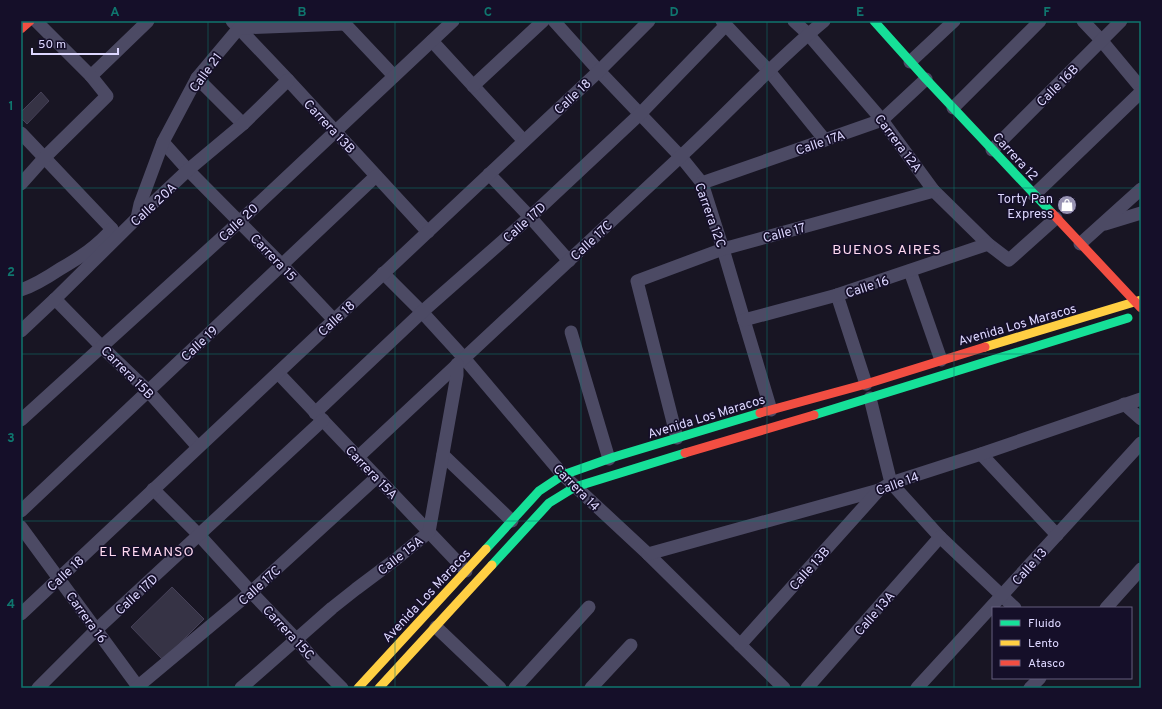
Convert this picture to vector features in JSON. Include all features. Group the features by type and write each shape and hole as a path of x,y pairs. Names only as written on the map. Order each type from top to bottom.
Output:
{"street":[{"path":"21,29 30,21"},
{"path":"21,184 45,157 107,96 91,76 36,21"},
{"path":"91,76 148,21"},
{"path":"473,86 543,21"},
{"name":"Carrera 12C","path":"554,21 599,71 681,157 702,183 724,249 771,410"},
{"name":"Calle 18","path":"21,614 599,71 649,21"},
{"name":"Carrera 12A","path":"794,21 808,34 882,120 934,191 988,244 1009,260 1056,218"},
{"name":"Calle 17C","path":"358,457 681,157 769,71 824,21"},
{"name":"Carrera 12","path":"874,21 910,62 1034,195 1139,304"},
{"path":"910,62 954,21"},
{"path":"953,108 1040,21"},
{"path":"1083,21 1141,88"},
{"name":"Calle 16B","path":"992,150 1121,21"},
{"path":"236,24 344,23 394,76"},
{"name":"Calle 20","path":"21,420 239,222 432,41 446,23"},
{"path":"724,23 769,71 825,140"},
{"name":"Calle 17D","path":"38,688 96,630 199,536 422,312 530,217 640,114 724,23"},
{"name":"Calle 21","path":"133,222 163,142 197,78 236,24"},
{"name":"Carrera 13B","path":"236,24 428,232"},
{"path":"432,41 524,141"},
{"path":"197,78 243,124"},
{"name":"Calle 17A","path":"702,183 882,120 926,79"},
{"name":"Calle 20A","path":"21,331 188,170 243,124 288,80"},
{"path":"1034,195 1141,92"},
{"path":"21,133 112,229"},
{"name":"Carrera 15","path":"163,142 188,170 334,320"},
{"path":"489,174 569,261"},
{"name":"Calle 19","path":"21,511 376,176"},
{"path":"1080,244 1141,189"},
{"name":"Calle 17","path":"678,438 637,281 724,249 934,191"},
{"path":"1101,225 1141,213"},
{"path":"21,290 49,276 77,259 112,229 133,222"},
{"name":"Calle 16","path":"744,320 837,295 988,244"},
{"path":"910,271 941,360"},
{"name":"Carrera 14","path":"383,273 422,312 461,361 563,475 648,554 784,688"},
{"path":"837,295 866,384"},
{"name":"Carrera 15B","path":"55,299 148,391 198,447"},
{"name":"Avenida Los Maracos","path":"358,688 512,520 539,492 563,475 609,459 771,410 866,384 941,360 1139,304"},
{"name":"Avenida Los Maracos","path":"379,688 549,503 576,487 1141,314"},
{"path":"571,332 609,459"},
{"name":"Calle 15A","path":"244,687 332,608 429,532 461,361"},
{"name":"Carrera 15A","path":"278,373 466,571"},
{"path":"870,398 891,483 940,537 1014,607"},
{"name":"Calle 14","path":"648,554 879,490 891,483 1141,399"},
{"path":"1124,404 1141,419"},
{"name":"Calle 13","path":"917,688 1141,443"},
{"path":"980,454 1057,535"},
{"path":"443,455 512,520"},
{"name":"Calle 17C","path":"137,688 251,592 378,477"},
{"name":"Carrera 15C","path":"153,489 342,688"},
{"name":"Calle 13B","path":"740,645 879,490"},
{"name":"Carrera 16","path":"21,527 137,688"},
{"name":"Calle 13A","path":"807,688 940,537"},
{"path":"1107,607 1141,569"},
{"path":"515,688 589,607"},
{"path":"436,627 500,688"},
{"path":"591,688 631,645"},
{"path":"1030,688 1039,679"}],"building":[{"path":"41,92 49,101 27,124 21,118 21,112"},
{"path":"172,587 204,619 163,660 131,627"}],"traffic: fast":[{"path":"874,21 926,79 1052,213"},
{"path":"814,415 1128,318"},
{"path":"486,549 539,491 563,475 614,457 760,413"},
{"path":"492,565 549,503 575,487 685,453"}],"traffic: slow":[{"path":"985,347 1141,300"},
{"path":"358,688 486,549"},
{"path":"379,688 492,565"}],"traffic: jam":[{"path":"21,29 30,21"},
{"path":"1052,213 1141,308"},
{"path":"760,413 866,384 985,347"},
{"path":"685,453 814,415"}],"place":[{"name":"Torty Pan Express","path":"1067,205"}],"district":[{"name":"BUENOS AIRES","path":"887,249"},
{"name":"EL REMANSO","path":"147,551"}]}
